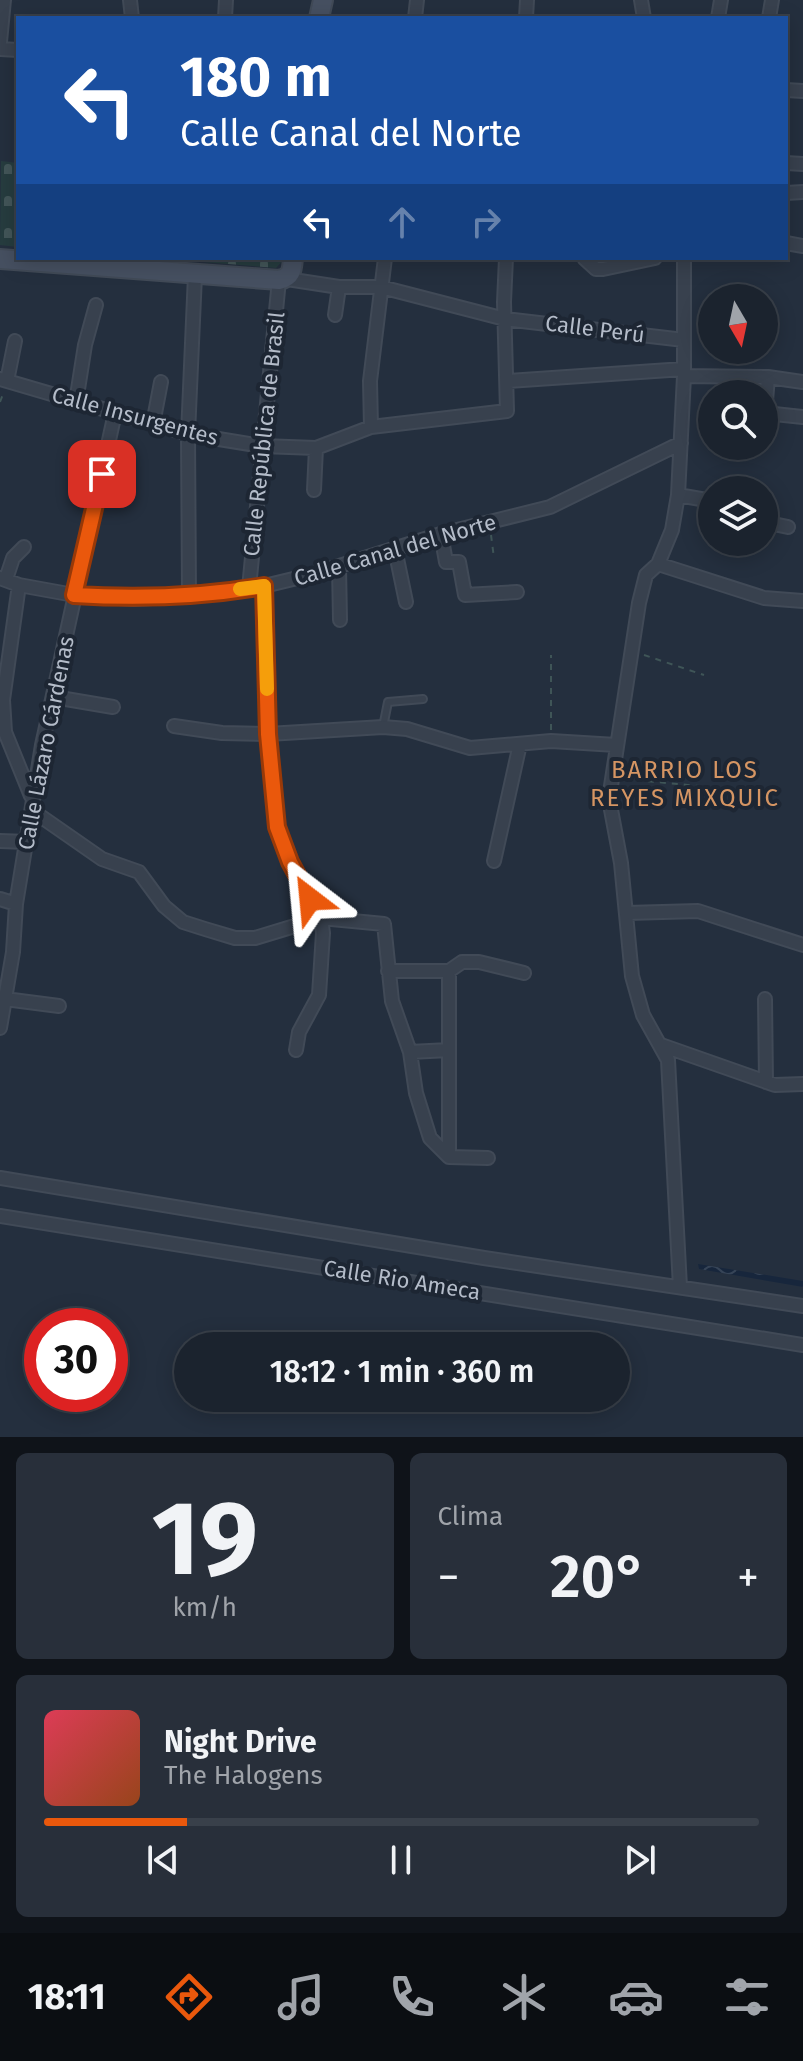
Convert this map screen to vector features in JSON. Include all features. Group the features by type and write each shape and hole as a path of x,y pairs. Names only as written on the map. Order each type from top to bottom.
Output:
{"main road":[{"path":"0,259 283,279 292,273 293,260"}],"street":[{"path":"0,42 4,0"},
{"path":"371,427 370,381 385,260"},
{"path":"506,260 508,381 684,372 803,382"},
{"path":"586,260 596,269 603,269 646,260"},
{"path":"680,1287 668,1060 643,1015 632,976 621,863 609,799 631,651 646,575 658,564 672,530 678,495 684,372 684,260"},
{"path":"189,596 188,434 195,275"},
{"name":"Calle Perú","path":"283,279 339,287 381,287 505,319 684,340"},
{"name":"Calle República de Brasil","path":"249,588 262,446 283,279"},
{"path":"335,315 339,287"},
{"path":"76,402 85,345 96,305"},
{"path":"4,380 15,341"},
{"path":"768,377 765,413 803,417"},
{"name":"Calle Insurgentes","path":"4,380 188,434 262,446 316,448 371,427 507,411 508,381"},
{"path":"153,424 161,382"},
{"name":"Calle Lázaro Cárdenas","path":"0,1028 33,805 74,595 115,413"},
{"name":"Calle Canal del Norte","path":"3,579 74,595 134,599 189,596 264,586 441,534 550,507 681,443"},
{"path":"314,490 316,448"},
{"path":"678,495 698,499"},
{"path":"778,525 788,527"},
{"path":"441,534 446,562 459,562 465,595 517,592"},
{"path":"3,579 9,565 24,547"},
{"path":"395,549 406,602"},
{"path":"658,564 764,598 803,601"},
{"path":"339,566 340,620"},
{"path":"19,585 3,689 4,739 33,805 102,859 139,872 164,906 183,922 235,938 255,938 321,918 384,924 392,1001 410,1052 416,1093 430,1138 449,1157 488,1158"},
{"name":"Calle República de Brasil","path":"264,586 268,734 277,827 290,862 321,918 323,933 319,995 299,1032 296,1050"},
{"path":"54,697 113,707"},
{"path":"174,726 222,733 268,734 383,727 407,729 470,748 551,741 616,745"},
{"path":"494,861 520,744"},
{"path":"0,841 27,842"},
{"path":"0,899 16,904"},
{"path":"627,913 698,911 803,945"},
{"path":"388,971 449,971 462,962 479,962 524,973"},
{"path":"449,971 449,1157"},
{"path":"5,999 59,1006"},
{"path":"765,999 766,1082"},
{"path":"661,1045 766,1082 785,1086 803,1084"},
{"path":"410,1052 449,1050"},
{"name":"Calle Rio Ameca","path":"0,1178 484,1258 803,1306"},
{"name":"Calle Rio Ameca","path":"2,1218 803,1345"}],"lane":[{"path":"383,727 388,702 423,699"}],"path":[{"path":"489,523 494,558"},
{"path":"631,651 704,675"},
{"path":"551,655 551,741"},
{"path":"612,777 699,786"}],"green space":[{"path":"1,161 16,163 16,247 0,245"},
{"path":"179,260 283,260 276,268"}],"water":[{"path":"698,1264 803,1281 803,1287 699,1269"}],"slow traffic":[{"path":"240,589 264,586 267,689"}],"district":[{"name":"BARRIO LOS REYES MIXQUIC","path":"685,784"}],"route":[{"path":"102,474 74,595 134,599 189,596 264,586 268,734 277,827 290,862 310,899"}]}
